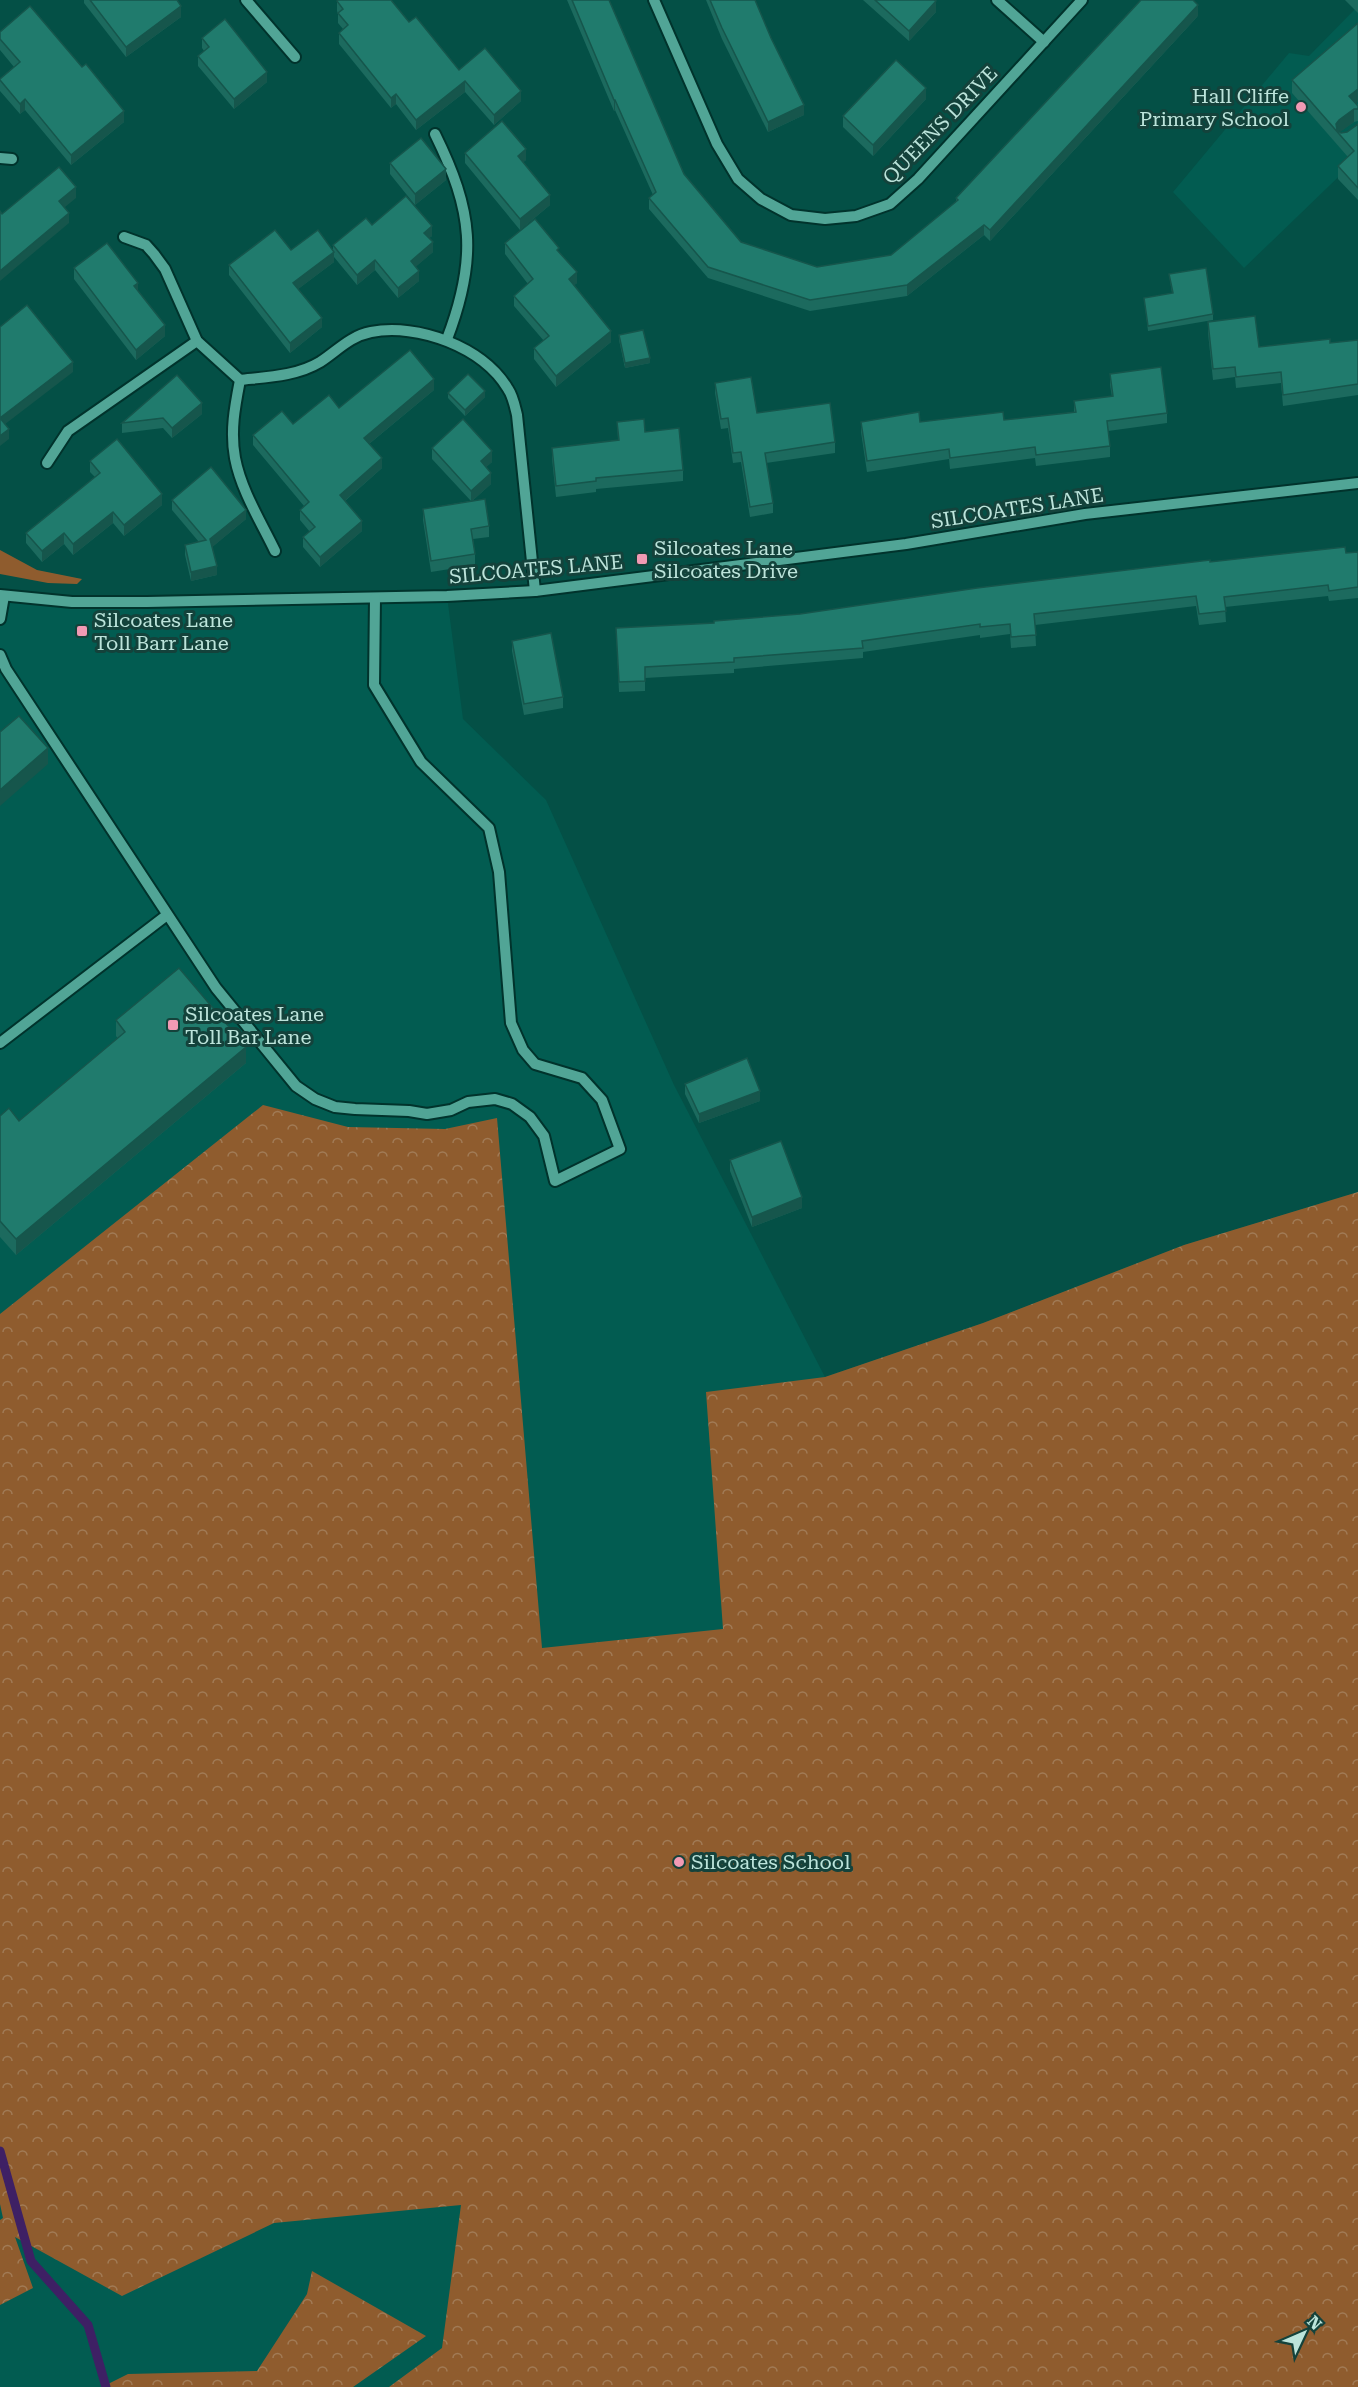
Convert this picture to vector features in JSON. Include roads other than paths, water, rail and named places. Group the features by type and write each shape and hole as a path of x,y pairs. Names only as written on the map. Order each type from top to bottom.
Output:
{"street":[{"path":"246,0 295,57"},
{"name":"QUEENS DRIVE","path":"654,0 717,144 738,178 761,199 791,215 825,219 856,216 890,204 918,179 1082,0"},
{"path":"997,0 1044,42"},
{"path":"435,134 453,170 468,234 468,261 464,293 447,339"},
{"path":"0,158 12,159"},
{"path":"124,237 146,245 165,269 197,341 240,380 299,372 320,362 346,342 369,332 391,330 447,339 473,354 494,371 509,390 517,415 535,591"},
{"path":"47,464 68,431 197,341"},
{"path":"240,380 234,412 235,459 243,483 275,551"},
{"name":"SILCOATES LANE","path":"2,595 72,602 375,598 535,591 906,544 1085,514 1358,483"},
{"path":"0,619 2,595"},
{"path":"0,655 6,669 216,988 296,1086 315,1100 335,1107 428,1114 451,1110 468,1102 495,1099 512,1104 530,1117 544,1136 555,1181 620,1149 602,1100 582,1078 536,1064 523,1050 512,1023 499,872 489,828 421,762 374,685 375,598"},
{"path":"1,1040 167,915"}],"waterway":[{"path":"0,2151 31,2261 88,2325 106,2387"}],"place":[{"name":"Hall Cliffe Primary School","path":"1301,107"},
{"name":"Silcoates Lane Silcoates Drive","path":"642,559"},
{"name":"Silcoates Lane Toll Barr Lane","path":"82,631"},
{"name":"Silcoates Lane Toll Bar Lane","path":"173,1025"},
{"name":"Silcoates School","path":"679,1862"}]}
